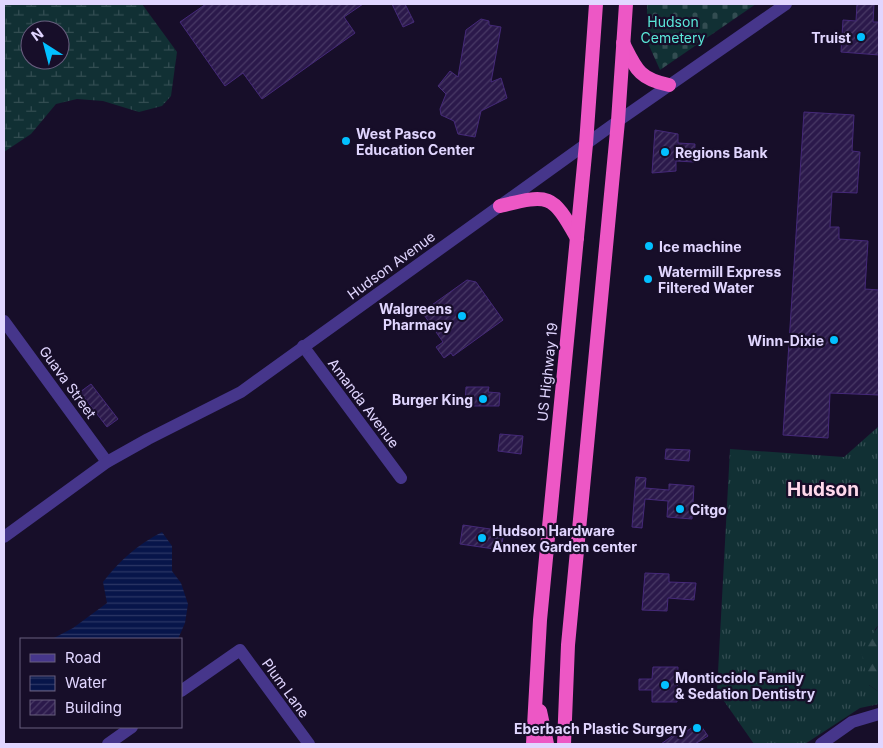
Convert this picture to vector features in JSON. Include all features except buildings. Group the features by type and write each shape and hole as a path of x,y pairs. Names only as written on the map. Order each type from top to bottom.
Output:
{"highway":[{"name":"US Highway 19","path":"533,744 540,620 586,144 596,4"},
{"path":"564,744 568,645 618,121 626,4"},
{"path":"623,43 642,76 651,81 669,85"},
{"path":"500,206 535,197 547,199 556,204 577,238"},
{"path":"536,688 547,744"}],"street":[{"name":"Hudson Avenue","path":"4,537 107,462 241,392 618,121 786,4"},
{"name":"Guava Street","path":"4,321 107,462"},
{"name":"Amanda Avenue","path":"303,346 401,478"},
{"name":"Plum Lane","path":"182,690 240,650 309,744"},
{"path":"820,744 852,722 879,714"},
{"path":"116,742 131,728"}],"green space":[{"path":"4,4 142,4 177,52 171,96 162,106 139,112 103,101 77,99 56,104 31,134 4,152"},
{"name":"Hudson Cemetery","path":"647,4 756,4 660,70 647,41"},
{"path":"879,426 879,625 875,629 869,685 879,692 879,704 860,708 805,744 754,744 717,691 730,449 844,457"},
{"path":"879,625 879,692 869,685 861,651"}],"water":[{"path":"162,532 172,546 172,571 181,583 188,604 185,623 178,638 54,638 73,628 107,603 103,582 116,567 145,542"}],"place":[{"name":"Truist","path":"861,37"},
{"name":"West Pasco Education Center","path":"346,141"},
{"name":"Regions Bank","path":"665,152"},
{"name":"Ice machine","path":"649,246"},
{"name":"Watermill Express Filtered Water","path":"648,279"},
{"name":"Walgreens Pharmacy","path":"462,316"},
{"name":"Winn-Dixie","path":"834,340"},
{"name":"Burger King","path":"483,399"},
{"name":"Citgo","path":"680,509"},
{"name":"Hudson Hardware Annex Garden center","path":"482,538"},
{"name":"Monticciolo Family & Sedation Dentistry","path":"665,685"},
{"name":"Eberbach Plastic Surgery","path":"697,728"}],"district":[{"name":"Hudson","path":"823,489"}]}
